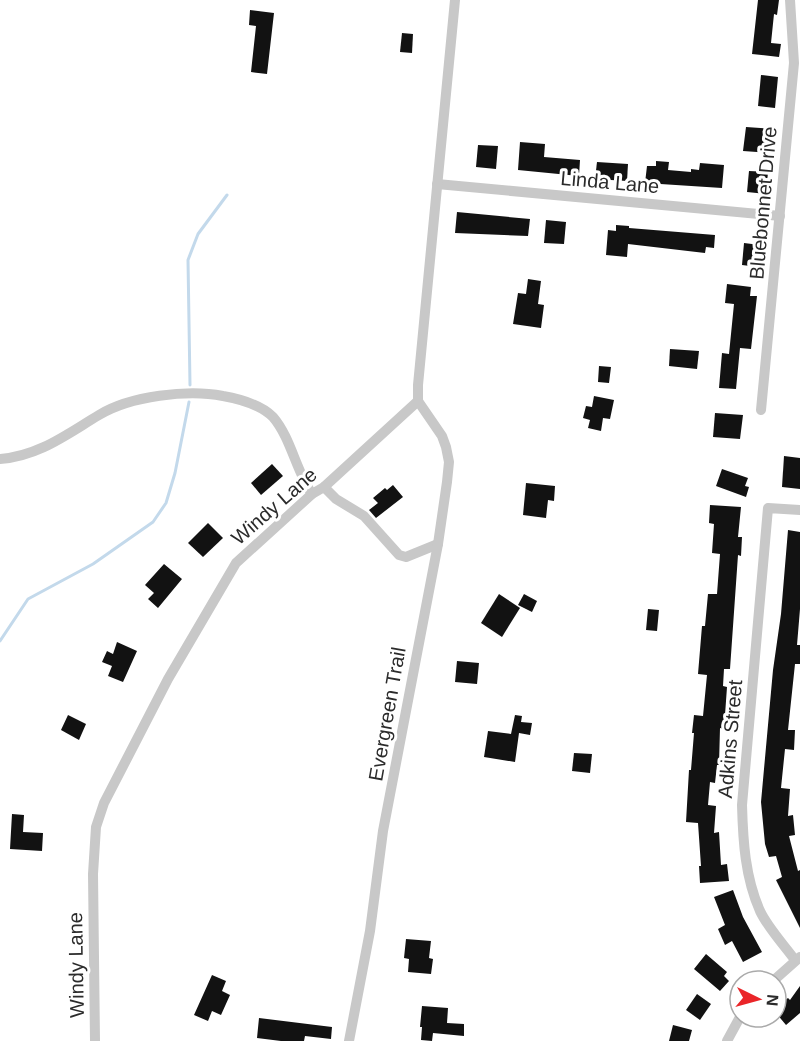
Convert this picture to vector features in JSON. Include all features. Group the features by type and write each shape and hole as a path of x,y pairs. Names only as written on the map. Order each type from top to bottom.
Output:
{"street":[{"path":"418,401 418,374 455,0"},
{"name":"Bluebonnet Drive","path":"761,410 794,63 790,0"},
{"name":"Linda Lane","path":"438,184 780,216"},
{"path":"0,459 20,456 53,443 76,431 100,414 128,402 167,394 206,393 244,400 273,418 287,442 303,481 312,494"},
{"name":"Windy Lane","path":"95,1041 93,874 96,826 104,803 168,680 236,563 418,401"},
{"name":"Evergreen Trail","path":"349,1041 370,931 383,831 438,544 449,462 442,436 418,401"},
{"path":"324,487 336,499 364,516 399,555 406,556 438,544"},
{"name":"Adkins Street","path":"798,958 761,912 743,850 742,805 768,508 800,510"},
{"path":"786,969 798,958"}],"building":[{"path":"758,0 779,0 777,15 774,14 771,43 781,44 779,57 752,54"},
{"path":"250,10 274,13 267,74 251,72 256,26 249,25"},
{"path":"402,33 413,34 412,53 400,52"},
{"path":"761,75 778,77 775,108 758,106"},
{"path":"746,127 773,129 771,153 743,151"},
{"path":"520,142 545,144 544,157 580,160 579,176 518,170"},
{"path":"478,145 498,146 496,169 476,167"},
{"path":"656,161 669,162 668,170 691,172 691,169 699,170 700,163 724,165 722,188 645,183 647,166 656,166"},
{"path":"597,162 628,164 627,181 595,179"},
{"path":"749,171 768,172 766,194 747,192"},
{"path":"457,212 530,219 528,236 455,233"},
{"path":"546,220 566,222 564,244 544,243"},
{"path":"616,225 715,235 714,248 706,247 705,253 628,244 627,257 606,255 608,230 616,231"},
{"path":"744,243 760,245 758,267 742,265"},
{"path":"528,279 541,281 538,304 544,305 541,328 513,324 518,293 526,294"},
{"path":"727,284 751,287 750,296 757,296 751,349 740,348 736,389 719,388 722,353 729,354 734,304 725,303"},
{"path":"670,349 699,351 697,369 669,366"},
{"path":"599,366 611,367 609,383 598,382"},
{"path":"594,396 614,400 610,419 603,418 601,431 588,428 590,420 583,418 586,406 592,407"},
{"path":"715,413 743,415 740,439 713,437"},
{"path":"784,456 800,458 800,489 782,487"},
{"path":"272,464 283,476 261,495 251,483"},
{"path":"722,469 748,478 745,486 749,487 746,497 716,486"},
{"path":"526,483 555,486 554,501 548,500 546,518 523,515"},
{"path":"393,485 403,497 376,518 369,510 378,503 373,498 385,488 387,490"},
{"path":"710,505 741,507 738,537 742,537 741,556 738,555 730,669 724,669 723,686 727,687 724,729 720,728 719,765 717,765 715,783 710,782 708,805 716,806 714,833 719,832 721,865 727,864 729,881 700,883 698,823 686,822 694,715 703,716 707,675 698,674 702,626 705,626 708,594 717,594 720,554 712,553 714,524 709,523"},
{"path":"208,523 223,538 203,557 188,543"},
{"path":"788,530 800,532 800,609 797,645 800,645 800,664 795,664 788,730 795,730 794,750 785,749 781,788 790,789 788,816 793,815 795,835 789,836 798,871 800,870 800,928 776,880 782,877 776,856 769,857 765,844 761,802"},
{"path":"164,564 182,579 158,608 148,599 154,593 145,585"},
{"path":"499,594 520,608 502,637 481,623"},
{"path":"524,594 537,601 532,612 518,605"},
{"path":"648,609 659,610 657,631 646,630"},
{"path":"117,642 137,651 123,682 108,676 112,666 102,662 107,651 113,654"},
{"path":"457,661 479,663 477,684 455,682"},
{"path":"68,715 86,724 79,740 61,730"},
{"path":"515,715 522,716 521,722 532,723 530,735 519,733 515,762 484,757 488,731 511,734"},
{"path":"574,753 592,754 590,773 572,771"},
{"path":"12,814 24,815 23,832 43,833 42,851 10,849"},
{"path":"733,890 743,917 762,952 743,962 732,941 725,945 718,929 725,925 714,897"},
{"path":"406,939 431,941 429,958 433,959 431,974 408,972 409,959 404,958"},
{"path":"706,954 727,972 724,976 728,982 720,991 694,969"},
{"path":"212,975 226,981 222,991 230,995 221,1015 212,1011 208,1021 194,1015"},
{"path":"800,986 800,1013 788,1023 788,998 790,1000"},
{"path":"697,994 711,1004 700,1020 686,1010"},
{"path":"422,1006 448,1008 447,1023 464,1024 464,1036 433,1033 432,1041 421,1040"},
{"path":"259,1018 332,1027 331,1039 305,1036 304,1041 281,1041 257,1038"},
{"path":"673,1025 692,1030 689,1041 669,1041"}],"waterway":[{"path":"190,385 188,260 198,234 227,195"},
{"path":"0,641 28,599 93,564 153,522 166,503 175,473 189,402"}]}
